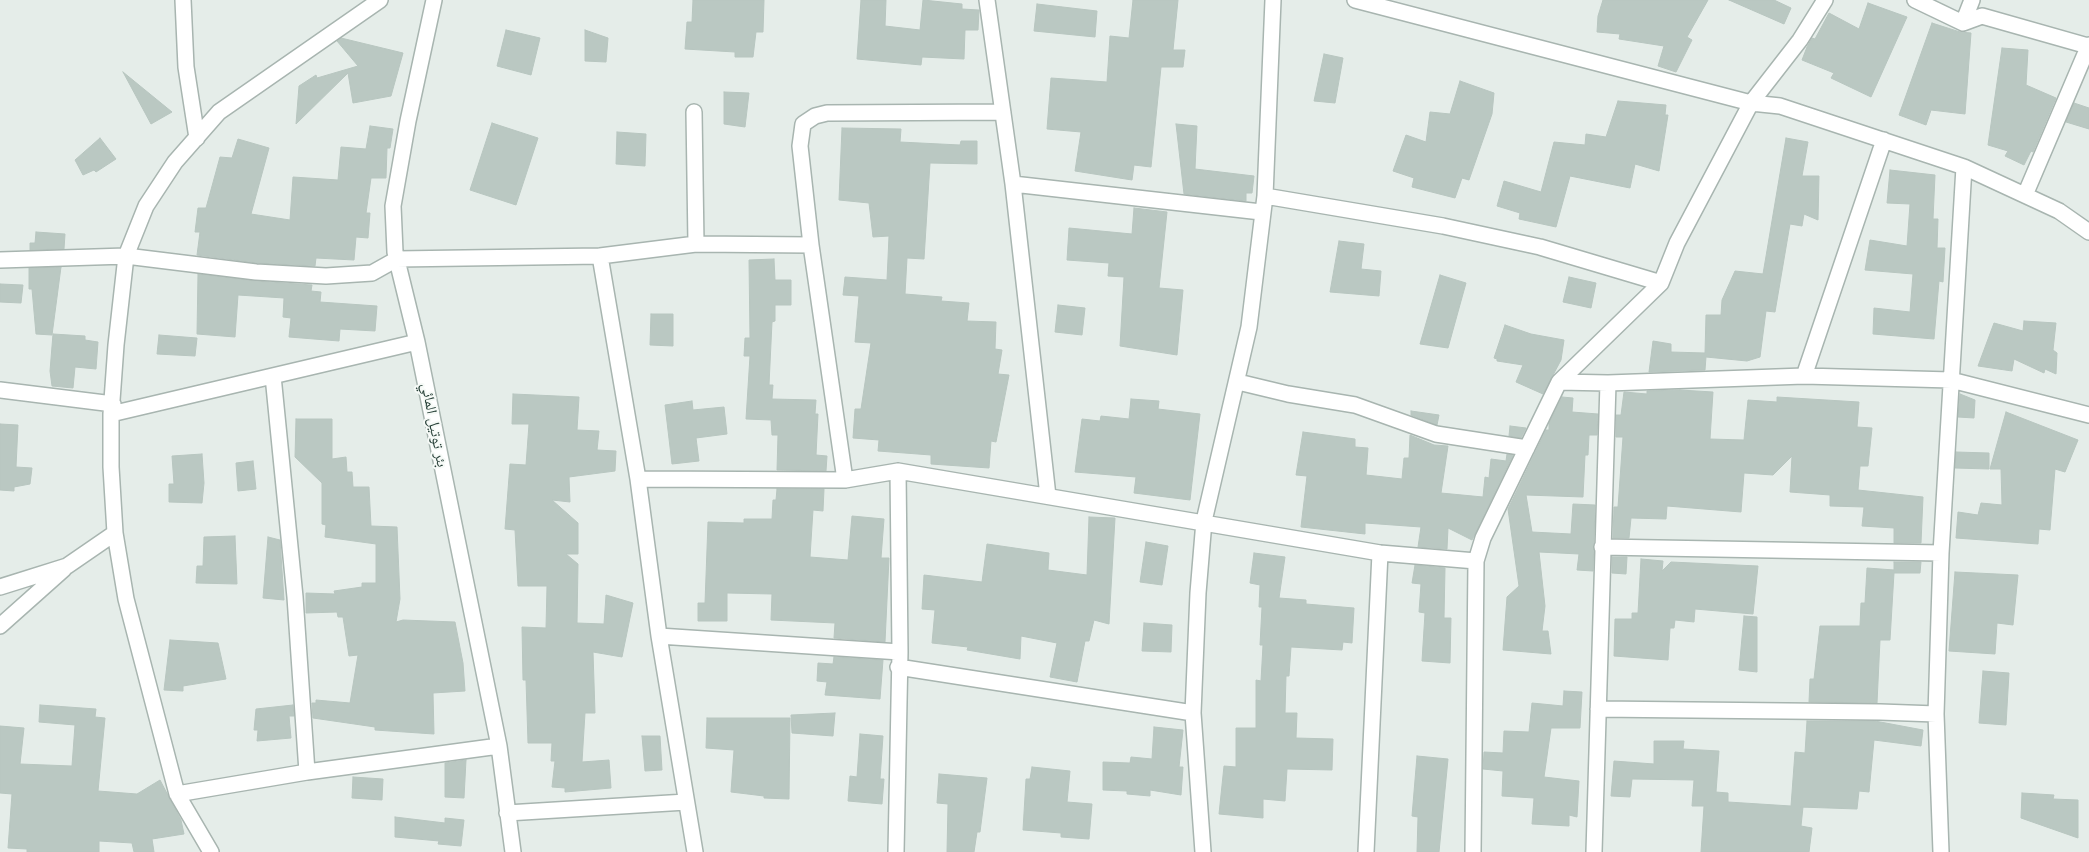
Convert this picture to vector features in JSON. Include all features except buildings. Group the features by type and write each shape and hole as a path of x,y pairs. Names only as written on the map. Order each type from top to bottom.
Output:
{"street":[{"path":"183,0 186,68 197,138"},
{"path":"211,852 177,794 126,599 115,532 111,467 112,409 116,345 126,256 146,206 175,162 219,112 380,0"},
{"name":"بئر توتيل المائي","path":"434,0 408,121 393,206 395,252 417,342 499,746 513,852"},
{"path":"987,0 1013,184 1048,496"},
{"path":"1204,852 1193,713 1198,593 1204,521 1238,382 1249,327 1261,212 1265,196 1273,0"},
{"path":"1356,0 1750,103 1780,106 1964,167 2059,211 2089,232"},
{"path":"1473,852 1476,561 1482,538 1559,382 1661,284 1677,243 1750,103 1800,40 1825,0"},
{"path":"1915,0 1963,23 1982,16 2089,45 2025,195"},
{"path":"1963,23 1972,0"},
{"path":"694,112 696,244"},
{"path":"845,480 810,245 800,146 803,124 815,116 827,113 1003,112"},
{"path":"1804,376 1884,140"},
{"path":"1940,852 1936,714 1942,554 1964,167"},
{"path":"1013,184 1261,212"},
{"path":"1265,196 1443,226 1530,245 1661,284"},
{"path":"0,260 126,256 256,272 326,276 372,273 398,259 600,256 696,244 810,245"},
{"path":"600,256 638,479 659,636 695,852"},
{"path":"0,390 112,409 273,376 417,342"},
{"path":"273,376 295,597 307,772"},
{"path":"1559,382 1608,383 1804,376 1951,380 2089,415"},
{"path":"1238,382 1288,394 1355,405 1436,434 1528,448"},
{"path":"1594,852 1608,383"},
{"path":"896,852 899,659 898,471"},
{"path":"638,479 845,480 898,471 1102,507 1204,521 1380,553 1476,561"},
{"path":"0,626 67,566 115,532"},
{"path":"1602,547 1942,554"},
{"path":"1366,852 1380,553"},
{"path":"0,587 67,566"},
{"path":"659,636 899,659 1193,713"},
{"path":"1598,709 1801,710 1936,714"},
{"path":"177,794 307,772 499,746"},
{"path":"507,813 686,802"}]}
